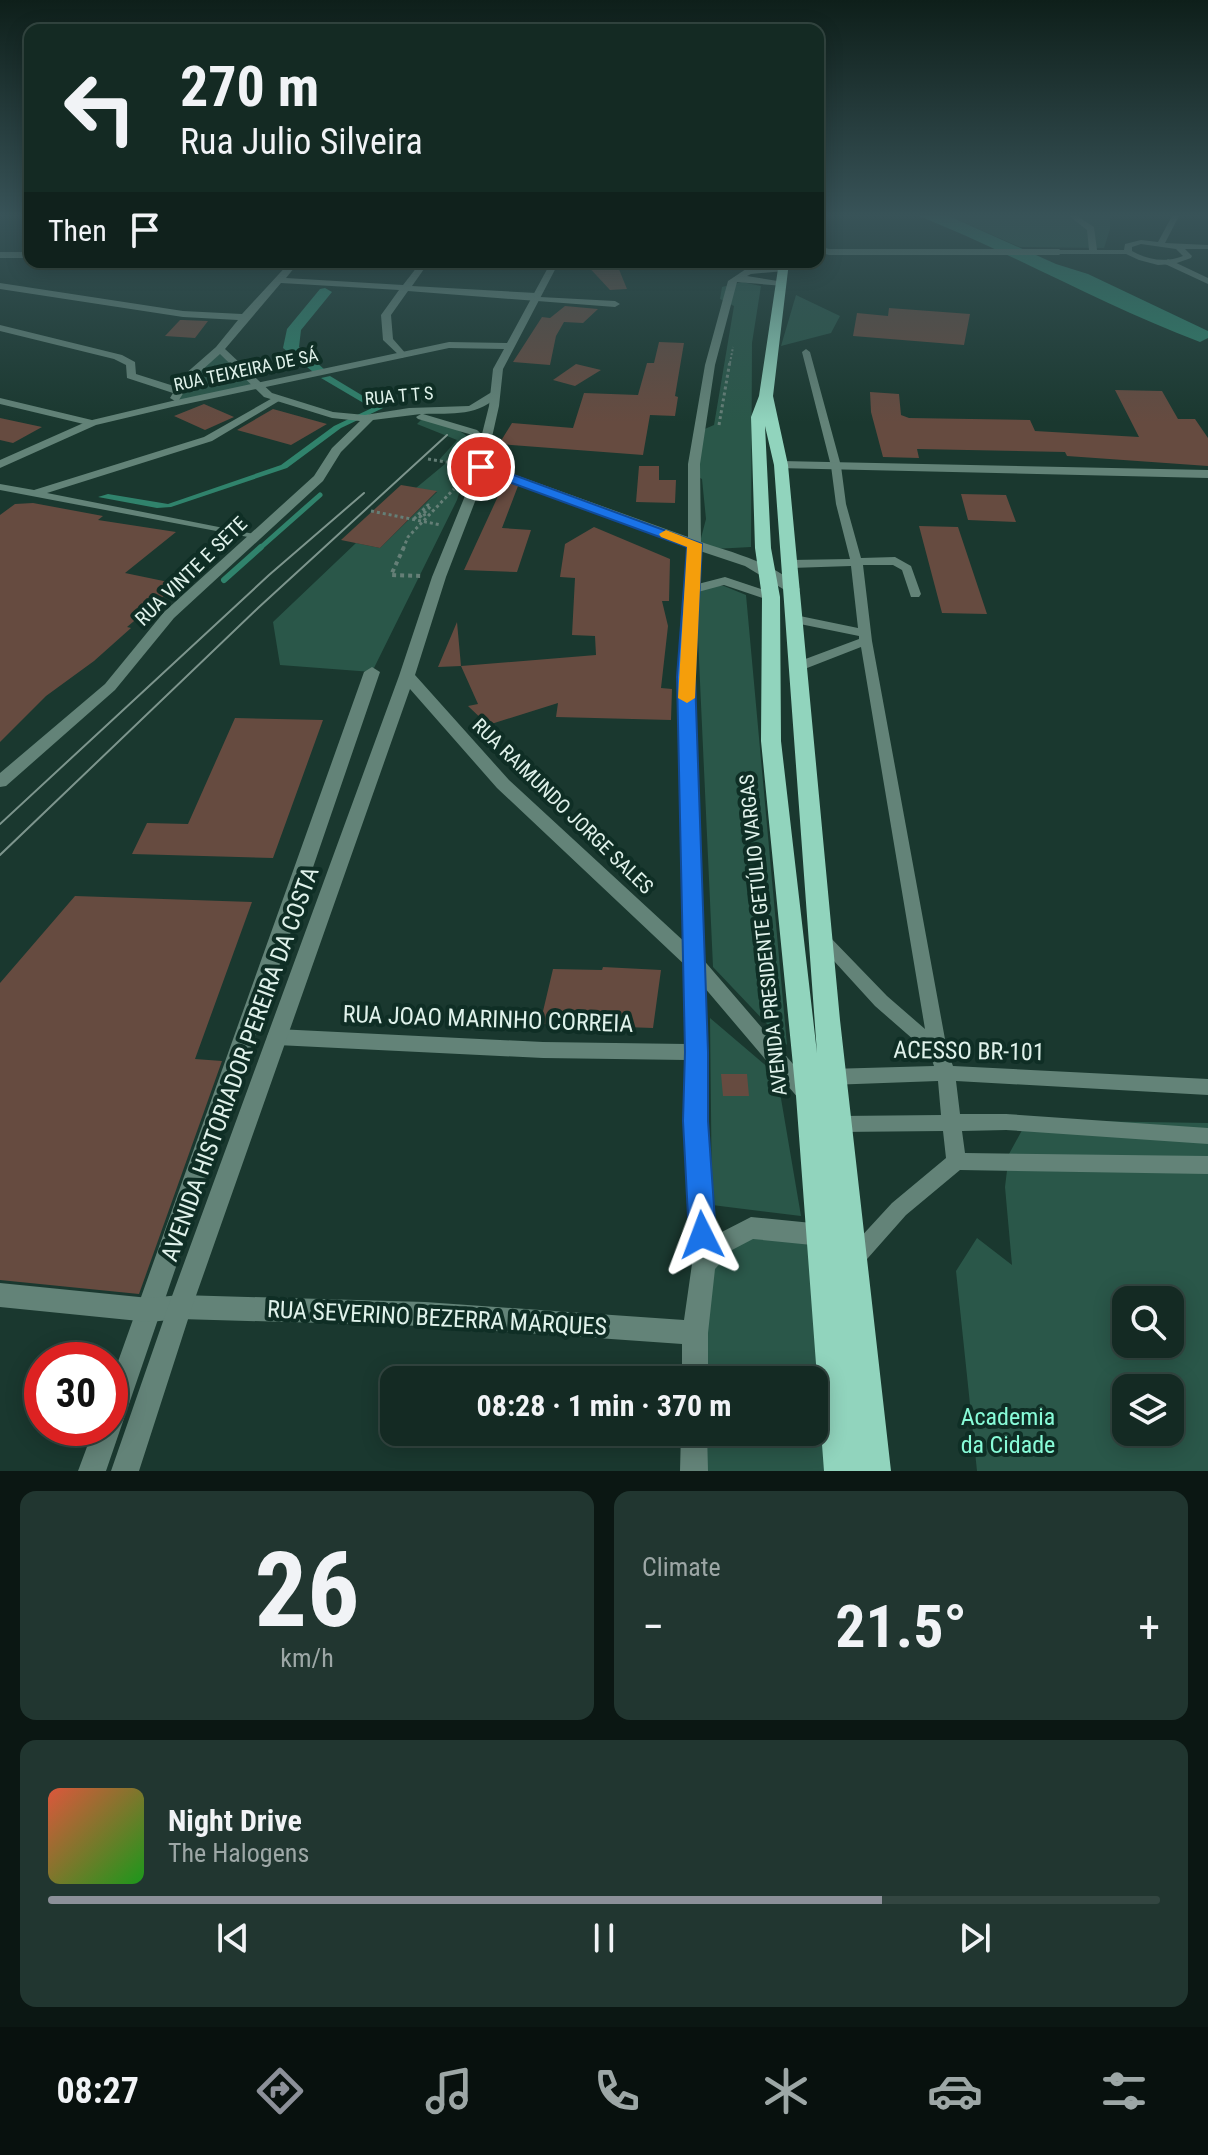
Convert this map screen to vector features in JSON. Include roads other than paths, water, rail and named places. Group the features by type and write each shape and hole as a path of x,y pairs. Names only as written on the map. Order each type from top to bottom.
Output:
{"main road":[{"name":"AVENIDA PRESIDENTE GETÚLIO VARGAS","path":"781,285 766,396 758,417 764,568 785,583 795,619 821,938 874,1471"},
{"name":"AVENIDA PRESIDENTE GETÚLIO VARGAS","path":"766,396 781,465 785,583 771,741 822,1235 841,1471"}],"street":[{"path":"172,404 188,377 220,349 274,285"},
{"path":"352,285 615,304"},
{"path":"402,355 388,340 384,323 408,285"},
{"name":"AVENIDA HISTORIADOR PEREIRA DA COSTA","path":"125,1471 180,1307 407,676 474,466 486,444 498,369 507,346 543,285"},
{"path":"695,1366 695,1333 704,1264 695,1121 697,1052 686,677 694,544 694,464 710,365 732,285"},
{"path":"0,286 189,315 245,317"},
{"path":"0,328 118,357 131,364 131,376 179,391"},
{"name":"RUA TEIXEIRA DE SÁ","path":"0,464 92,423 172,404 459,344 507,346"},
{"name":"RUA T T S","path":"220,349 276,399 332,415 375,416 409,411 471,409 495,399"},
{"path":"0,401 92,423"},
{"path":"375,416 435,419 473,432 486,444"},
{"name":"RUA VINTE E SETE","path":"0,782 110,687 169,615 319,478 336,450 375,416"},
{"path":"781,465 1208,474"},
{"path":"474,466 694,544 732,554 764,568"},
{"path":"690,590 725,581 785,583"},
{"path":"128,1370 372,672"},
{"name":"RUA RAIMUNDO JORGE SALES","path":"407,676 503,784 694,962 807,1086"},
{"name":"RUA JOAO MARINHO CORREIA","path":"277,1037 543,1050 697,1052"},
{"path":"704,1264 724,1242 751,1228 822,1235"},
{"name":"RUA SEVERINO BEZERRA MARQUES","path":"0,1295 149,1310 180,1307 425,1314 695,1333"},
{"path":"92,1471 101,1446"},
{"path":"694,1446 694,1471"}],"lane":[{"path":"806,352 836,466 841,504 856,560 866,637 938,1050 946,1073 949,1122 956,1161"},
{"path":"33,494 208,439 276,399"},
{"path":"0,487 254,537"},
{"path":"0,499 14,491"},
{"path":"785,583 856,560 901,562 907,568 915,594"},
{"path":"795,619 866,637"},
{"path":"797,667 866,637"},
{"path":"821,938 881,1001 938,1050"},
{"name":"ACESSO BR-101","path":"807,1086 836,1077 946,1073 1208,1087"},
{"path":"839,1124 1006,1122 1208,1136"},
{"path":"852,1260 899,1209 956,1161 1208,1165"}],"waterway":[{"path":"317,370 291,348 294,329 325,292"},
{"path":"259,549 320,495"},
{"path":"224,580 261,547"}],"tram line":[{"path":"0,855 258,608 447,435"},
{"path":"0,824 269,575 364,493"}],"park label":[{"name":"Academia da Cidade","path":"1008,1431"}]}
